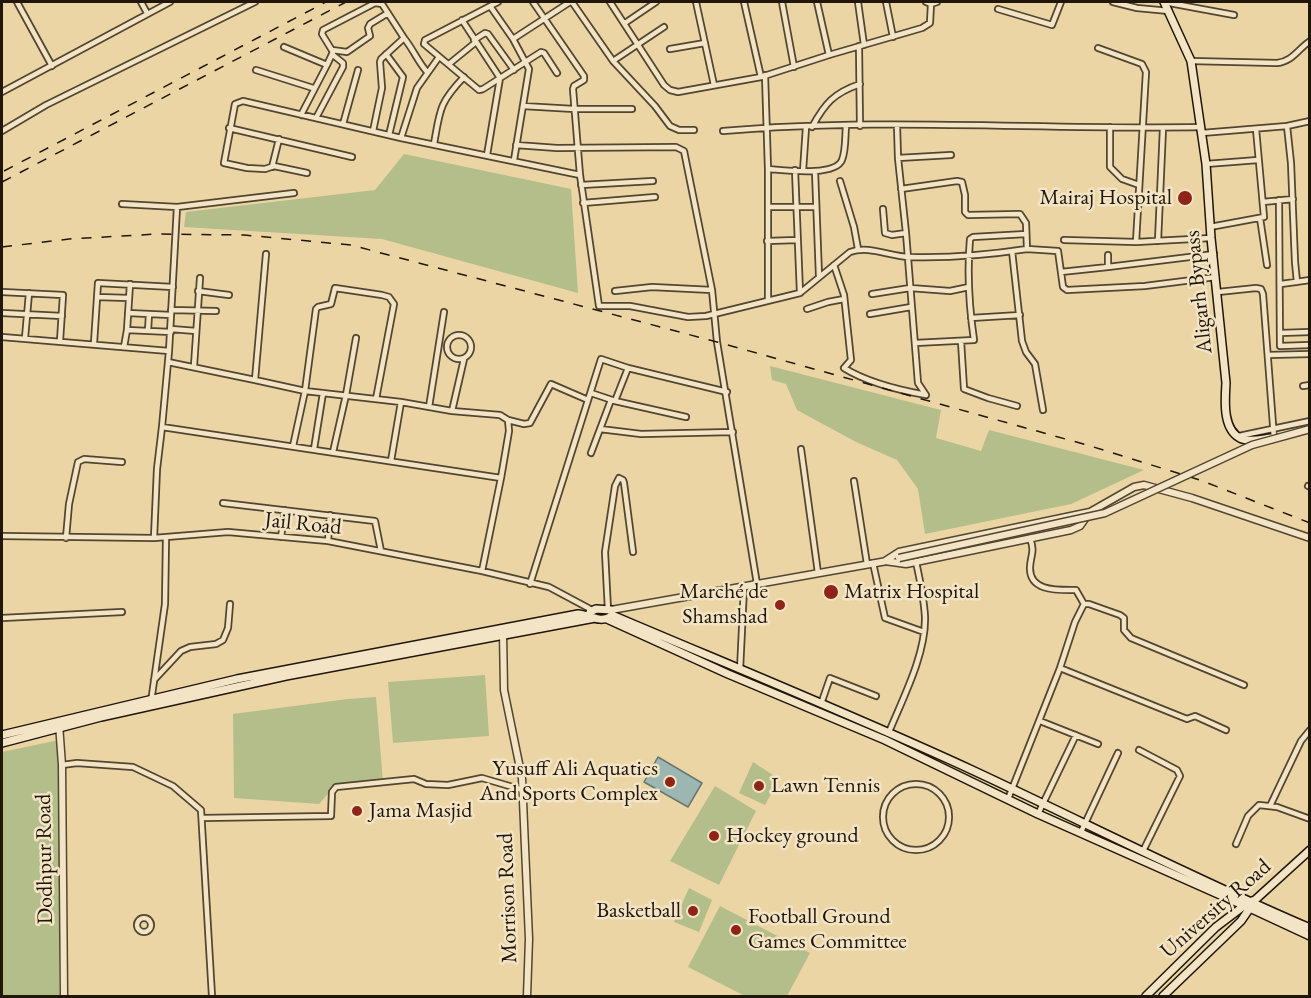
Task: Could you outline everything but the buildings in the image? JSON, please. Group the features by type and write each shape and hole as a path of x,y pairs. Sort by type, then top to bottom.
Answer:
{"main road":[{"name":"Aligarh Bypass","path":"1164,2 1191,61 1202,130 1226,383 1226,420 1238,436 1251,440 1273,434 1310,430"},
{"path":"610,613 728,674 885,740 1038,814 1310,928"},
{"path":"2,735 59,720 503,633 578,614 610,613 889,732 1143,851 1310,936"},
{"path":"2,743 151,703"},
{"name":"University Road","path":"1146,996 1216,927 1250,904 1310,850"},
{"path":"1163,996 1241,921 1250,904"}],"street":[{"path":"17,2 52,66"},
{"path":"141,2 147,13"},
{"path":"2,92 170,2"},
{"path":"2,131 46,105 255,2"},
{"path":"498,2 462,20 424,44 479,90 543,52 557,73"},
{"path":"533,2 584,76 584,80 574,86 576,148 598,306 630,306 696,317 716,313 800,293 850,252 858,249 908,257 950,255 968,257 1027,249 1058,251 1063,287 1075,291 1145,286 1216,277"},
{"path":"513,39 571,2 613,61 670,126 679,130 693,130"},
{"path":"610,2 664,85 678,92 763,76 926,26 931,18 931,2"},
{"path":"642,2 646,8"},
{"path":"625,23 656,2"},
{"path":"696,2 714,85"},
{"path":"744,2 763,76 768,169 768,301"},
{"path":"782,2 794,67"},
{"path":"817,2 828,55"},
{"path":"858,2 862,46 860,126"},
{"path":"886,2 893,37"},
{"path":"998,9 1052,25 1061,2"},
{"path":"1113,2 1137,9 1168,11"},
{"path":"1164,2 1234,15"},
{"path":"316,118 343,67 322,33 323,30 375,3 382,4 427,72"},
{"path":"490,6 527,63 529,76 514,160"},
{"path":"333,52 347,52 370,36 370,24 388,13"},
{"path":"462,20 500,78 487,155"},
{"path":"613,61 664,27"},
{"path":"449,64 485,33 514,70"},
{"path":"373,131 382,87 380,62 404,38"},
{"path":"1191,61 1286,62 1310,41"},
{"path":"670,49 705,43"},
{"path":"284,47 327,65"},
{"path":"1098,48 1145,67 1146,72 1136,242"},
{"path":"301,115 333,52"},
{"path":"386,54 403,77 389,135"},
{"path":"401,138 417,88 439,57"},
{"path":"256,70 314,88"},
{"path":"343,124 358,70"},
{"path":"434,144 447,94 464,77"},
{"path":"812,127 826,104 836,94 860,84"},
{"path":"307,173 272,167 247,168 224,163 235,104 239,101 401,138 580,175"},
{"path":"523,106 632,109"},
{"path":"723,131 766,127 897,125 1141,127 1202,130 1256,129 1310,121"},
{"path":"834,265 844,299 851,360 844,368 858,376 907,392 926,395 918,383 897,125"},
{"path":"768,169 815,171 838,165 842,159 846,126"},
{"path":"1287,126 1297,282"},
{"path":"803,171 806,127"},
{"path":"1110,127 1110,167 1122,179 1139,185"},
{"path":"229,128 352,157"},
{"path":"1158,241 1163,128"},
{"path":"1210,227 1260,219 1265,213 1256,129"},
{"path":"272,167 279,139"},
{"path":"516,145 576,148 676,147 684,151 716,313 717,342 727,392 756,584"},
{"path":"898,158 951,156"},
{"path":"1206,164 1258,160"},
{"path":"795,170 800,293"},
{"path":"815,171 819,277"},
{"path":"581,185 653,181"},
{"path":"840,181 858,249"},
{"path":"901,189 962,182 965,213 968,215 1020,214 1026,223 1027,249"},
{"path":"122,204 177,207 294,193"},
{"path":"583,203 655,197"},
{"path":"1263,202 1293,199"},
{"path":"1279,200 1280,346 1310,345"},
{"path":"154,538 157,469 171,331 177,207"},
{"path":"768,207 816,207"},
{"path":"883,209 885,233 892,235 906,233"},
{"path":"1260,219 1267,265"},
{"path":"915,343 974,340 969,287 970,239 1026,234"},
{"path":"1064,240 1136,242 1211,238"},
{"path":"767,241 797,240"},
{"path":"1012,251 1024,348 1035,364 1042,410"},
{"path":"255,380 266,254"},
{"path":"1060,272 1214,254"},
{"path":"1108,255 1108,267"},
{"path":"194,366 200,278"},
{"path":"1281,284 1310,280"},
{"path":"94,343 98,283 173,287"},
{"path":"124,347 130,284"},
{"path":"293,446 305,391 316,309 331,304 337,287 382,295 392,299 394,304 376,399"},
{"path":"615,291 652,287 712,290"},
{"path":"872,294 910,288 950,291 969,287"},
{"path":"1218,292 1261,289 1273,434 1310,421"},
{"path":"198,291 229,295"},
{"path":"2,292 63,295 60,341"},
{"path":"25,338 28,293"},
{"path":"97,297 129,298"},
{"path":"807,309 844,299"},
{"path":"870,314 911,307"},
{"path":"128,313 216,311"},
{"path":"429,407 444,312"},
{"path":"2,313 62,316"},
{"path":"148,331 149,314"},
{"path":"971,318 1020,315"},
{"path":"127,330 196,331"},
{"path":"1280,333 1310,332"},
{"path":"452,411 464,358 471,352 470,342 464,336 455,336 448,343 448,352 455,359 464,358"},
{"path":"2,337 169,351"},
{"path":"333,452 356,338"},
{"path":"961,341 964,389 1017,406"},
{"path":"1268,354 1310,354"},
{"path":"530,584 601,359 628,368 727,392"},
{"path":"168,362 305,391 401,402 452,411 500,415 508,420 524,424 530,423 551,384 588,400"},
{"path":"591,453 628,368"},
{"path":"314,449 323,393"},
{"path":"591,393 686,417"},
{"path":"391,461 401,402"},
{"path":"482,571 501,478 508,420"},
{"path":"162,427 501,478"},
{"path":"600,429 641,434 733,432"},
{"path":"633,552 624,483 619,478 615,486 605,552 610,613 885,561 1105,513 1252,445 1310,430"},
{"path":"801,449 818,573"},
{"path":"66,538 69,504 78,462 84,459 122,462"},
{"path":"854,481 870,564 885,618 924,632"},
{"path":"885,561 899,552 1090,512 1134,487 1144,485 1192,498 1310,538"},
{"path":"223,503 375,520 381,551"},
{"path":"281,537 285,510"},
{"path":"885,561 906,564 1071,530 1080,526 1090,512"},
{"path":"328,541 330,515"},
{"name":"Jail Road","path":"2,536 166,538 228,532 328,541 482,571 549,587 592,614"},
{"path":"151,703 165,603 166,538"},
{"path":"1030,538 1034,551 1030,565 1031,577 1039,586 1051,590 1076,590 1084,604"},
{"path":"889,732 914,669 924,632 925,618 921,583 916,562"},
{"path":"741,670 744,587"},
{"path":"154,680 181,651 190,647 216,644 223,640 228,628 231,604"},
{"path":"1008,799 1040,721 1075,622 1084,604"},
{"path":"1084,604 1120,615 1124,618 1124,630 1131,638 1244,685"},
{"path":"2,618 122,612"},
{"name":"Morrison Road","path":"503,633 504,690 523,790 529,928 527,996"},
{"path":"1059,668 1187,719 1195,716 1226,730"},
{"path":"821,704 830,678 876,696"},
{"name":"Dodhpur Road","path":"59,720 62,765 64,996"},
{"path":"1040,721 1098,744"},
{"path":"1270,806 1301,741 1310,729"},
{"path":"1038,814 1076,735"},
{"path":"1139,750 1177,770 1180,776 1143,851"},
{"path":"1081,832 1118,753"},
{"path":"62,765 77,763 133,767 173,786 201,810 213,996"},
{"path":"202,818 331,816 332,792 336,787 414,779 426,784 448,785 482,778 523,790"},
{"path":"918,784 931,788 941,796 948,807 949,820 946,832 938,843 927,849 914,851 902,846 889,834 885,828 883,815 886,803 894,792 906,786 918,784"},
{"path":"1236,844 1248,816 1259,805 1270,806 1310,819"}],"green space":[{"path":"404,154 571,189 578,293 382,239 184,227 186,212 375,190"},
{"path":"770,366 941,410 936,438 981,451 989,430 1144,470 1071,504 925,534 918,489 897,460 856,442 797,410 786,384 772,380"},
{"path":"485,675 489,736 393,743 388,682"},
{"path":"376,697 383,782 335,786 319,804 234,798 233,714"},
{"path":"59,740 59,996 2,996 2,752"},
{"name":"Lawn Tennis","path":"753,762 779,779 765,805 739,793"},
{"name":"Hockey ground","path":"715,786 756,811 719,885 670,861"},
{"name":"Basketball","path":"689,888 712,900 699,932 674,922"},
{"name":"Football Ground Games Committee","path":"720,906 810,953 787,996 745,996 688,967"}],"water":[{"path":"658,757 702,783 688,807 644,782"}],"railway":[{"path":"4,171 326,2"},
{"path":"2,182 346,2"},
{"path":"2,247 69,239 157,234 244,235 351,245 717,342 1087,445 1200,480 1310,523"}],"place":[{"name":"Mairaj Hospital","path":"1185,198"},
{"name":"Matrix Hospital","path":"831,592"},
{"name":"Marché de Shamshad","path":"780,605"},
{"name":"Yusuff Ali Aquatics And Sports Complex","path":"670,782"},
{"name":"Lawn Tennis","path":"759,786"},
{"name":"Jama Masjid","path":"357,811"},
{"name":"Hockey ground","path":"714,836"},
{"name":"Basketball","path":"693,911"},
{"name":"Football Ground Games Committee","path":"736,930"}]}
